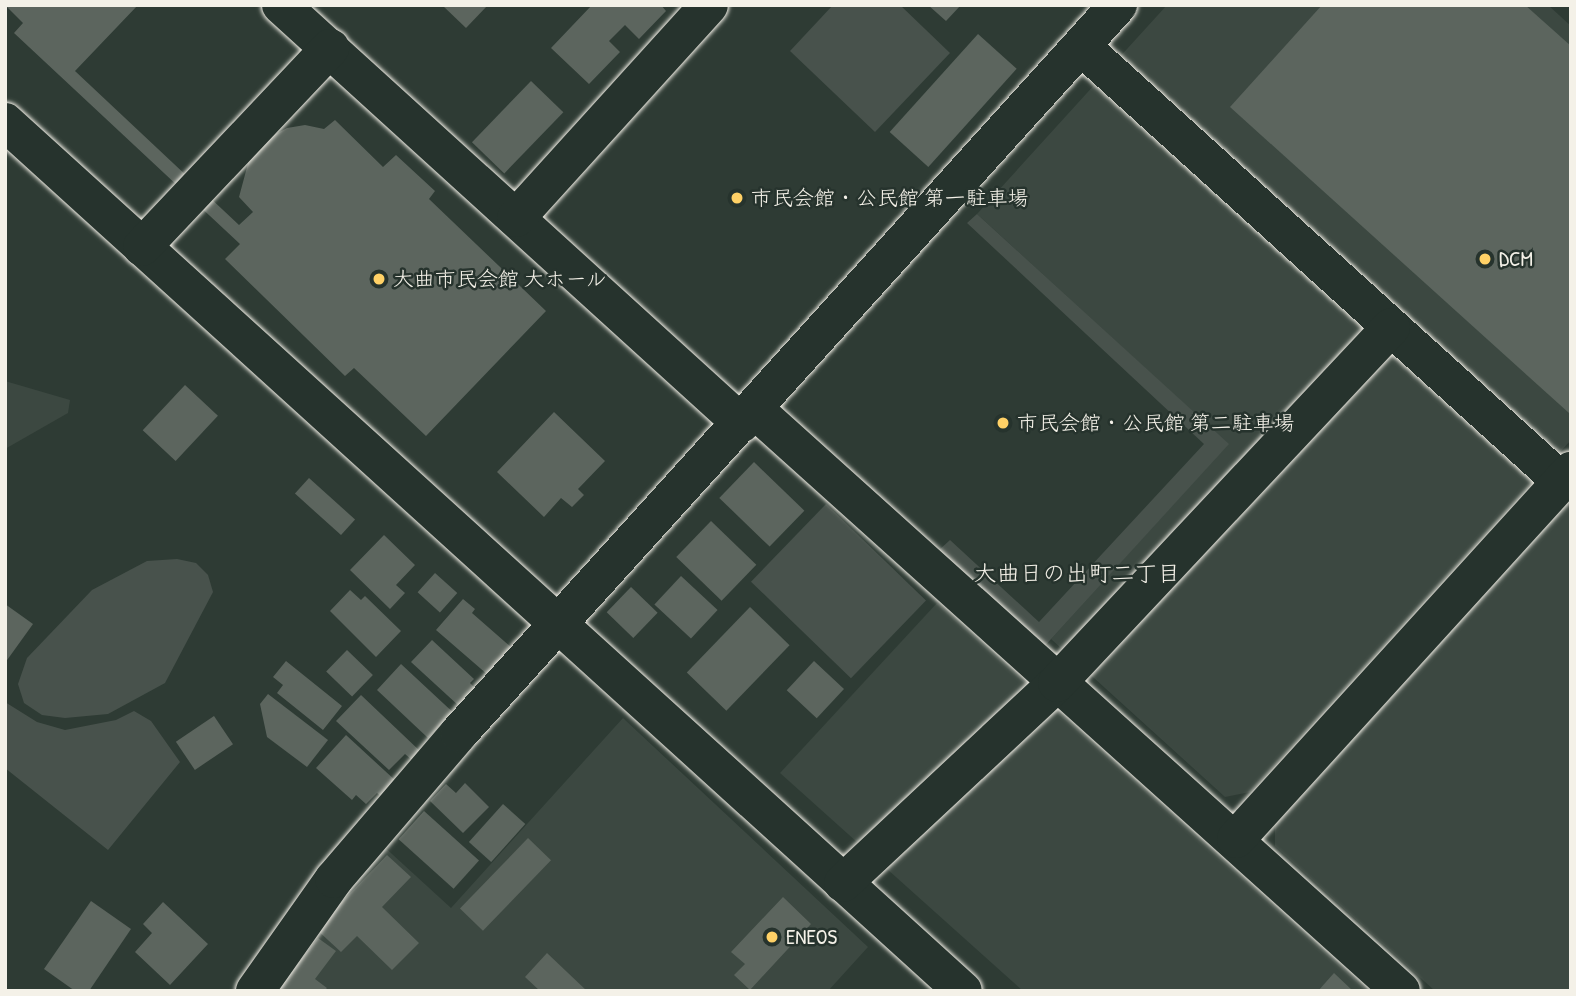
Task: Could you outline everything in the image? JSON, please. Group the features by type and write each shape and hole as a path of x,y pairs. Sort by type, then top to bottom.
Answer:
{"street":[{"path":"281,5 516,218 1236,839 1401,991"},
{"path":"516,218 708,5"},
{"path":"255,991 334,879 557,625 1118,5"},
{"path":"1081,46 1391,327 1563,491 1236,839"},
{"path":"142,247 330,48"},
{"path":"5,122 963,991"},
{"path":"844,883 1057,683 1391,327"}],"shaded area":[{"path":"833,5 900,5 950,53 875,132 790,51"},
{"path":"1167,5 1548,5 1571,26 1571,440 1250,792 1225,797 1051,639 1228,444 977,214"},
{"path":"977,214 1229,444 1042,649 938,551 950,540 1039,622 1204,444 967,223"},
{"path":"5,381 70,400 68,413 5,449"},
{"path":"1571,492 1571,991 1435,991 1275,846 1275,819"},
{"path":"826,504 926,601 851,678 751,582"},
{"path":"177,559 196,563 208,575 213,592 165,683 108,714 65,718 42,715 24,703 18,684 27,658 92,590 147,561"},
{"path":"937,603 1368,991 1023,991 780,773"},
{"path":"5,702 37,722 65,730 116,720 134,711 151,721 180,762 108,850 5,768"},
{"path":"623,718 868,947 828,991 267,991 380,843 451,908"}],"building":[{"path":"5,5 138,5 75,71 239,225 253,212 239,197 250,156 265,140 287,128 305,125 324,129 335,120 383,167 396,155 435,191 429,199 546,311 426,436 354,368 345,376 225,259 240,244 14,33 23,23"},
{"path":"442,5 488,5 466,28"},
{"path":"592,5 661,5 666,11 639,39 625,25 609,41 620,52 589,84 551,48"},
{"path":"928,5 961,5 946,21"},
{"name":"DCM","path":"1322,5 1525,5 1571,46 1569,413 1230,107"},
{"path":"978,34 1017,69 928,167 890,132"},
{"path":"531,81 563,112 504,173 472,142"},
{"path":"185,385 218,416 176,461 143,430"},
{"path":"554,412 605,461 578,489 584,495 572,507 561,498 544,517 497,472"},
{"path":"754,462 804,511 770,547 719,498"},
{"path":"309,478 355,519 341,535 295,494"},
{"path":"711,521 756,565 722,601 676,557"},
{"path":"384,535 415,565 396,585 405,593 390,609 350,570"},
{"path":"435,573 457,593 440,612 418,592"},
{"path":"681,576 718,610 691,639 654,605"},
{"path":"631,587 658,613 633,638 607,612"},
{"path":"350,590 361,600 365,596 401,631 376,657 330,611"},
{"path":"463,599 475,609 472,613 512,648 488,675 436,630"},
{"path":"5,604 33,624 5,663"},
{"path":"750,607 790,645 726,711 687,672"},
{"path":"432,640 474,679 470,683 475,688 459,706 411,662"},
{"path":"347,650 373,675 352,697 326,672"},
{"path":"286,661 342,706 323,730 277,693 283,685 273,677"},
{"path":"814,661 844,689 817,718 787,690"},
{"path":"401,664 458,717 441,724 428,738 377,690"},
{"path":"268,694 328,740 307,767 267,737 260,704"},
{"path":"361,695 421,752 413,761 405,754 389,770 336,721"},
{"path":"214,716 233,744 195,770 176,742"},
{"path":"346,735 397,782 383,798 377,793 366,804 356,795 352,800 316,768"},
{"path":"465,783 489,807 463,833 430,801 446,784 456,793"},
{"path":"503,804 525,824 491,862 469,842"},
{"path":"424,811 479,861 454,889 399,839"},
{"path":"528,838 551,860 483,931 460,908"},
{"path":"387,855 411,877 382,907 419,943 392,970 357,936 341,952 316,929"},
{"path":"783,897 811,924 750,990 734,975 745,964 731,952"},
{"path":"91,901 131,929 89,991 75,991 44,969"},
{"path":"163,902 208,944 170,985 135,952 152,933 143,924"},
{"path":"318,938 336,951 315,979 327,988 324,991 277,991"},
{"path":"547,953 587,991 540,991 525,977"},
{"path":"1334,973 1353,991 1318,991"}],"place":[{"name":"市民会館・公民館 第一駐車場","path":"737,198"},
{"name":"DCM","path":"1485,259"},
{"name":"大曲市民会館 大ホール","path":"379,279"},
{"name":"市民会館・公民館 第二駐車場","path":"1003,423"},
{"name":"ENEOS","path":"772,937"}],"district":[{"name":"大曲日の出町二丁目","path":"1077,573"}]}
